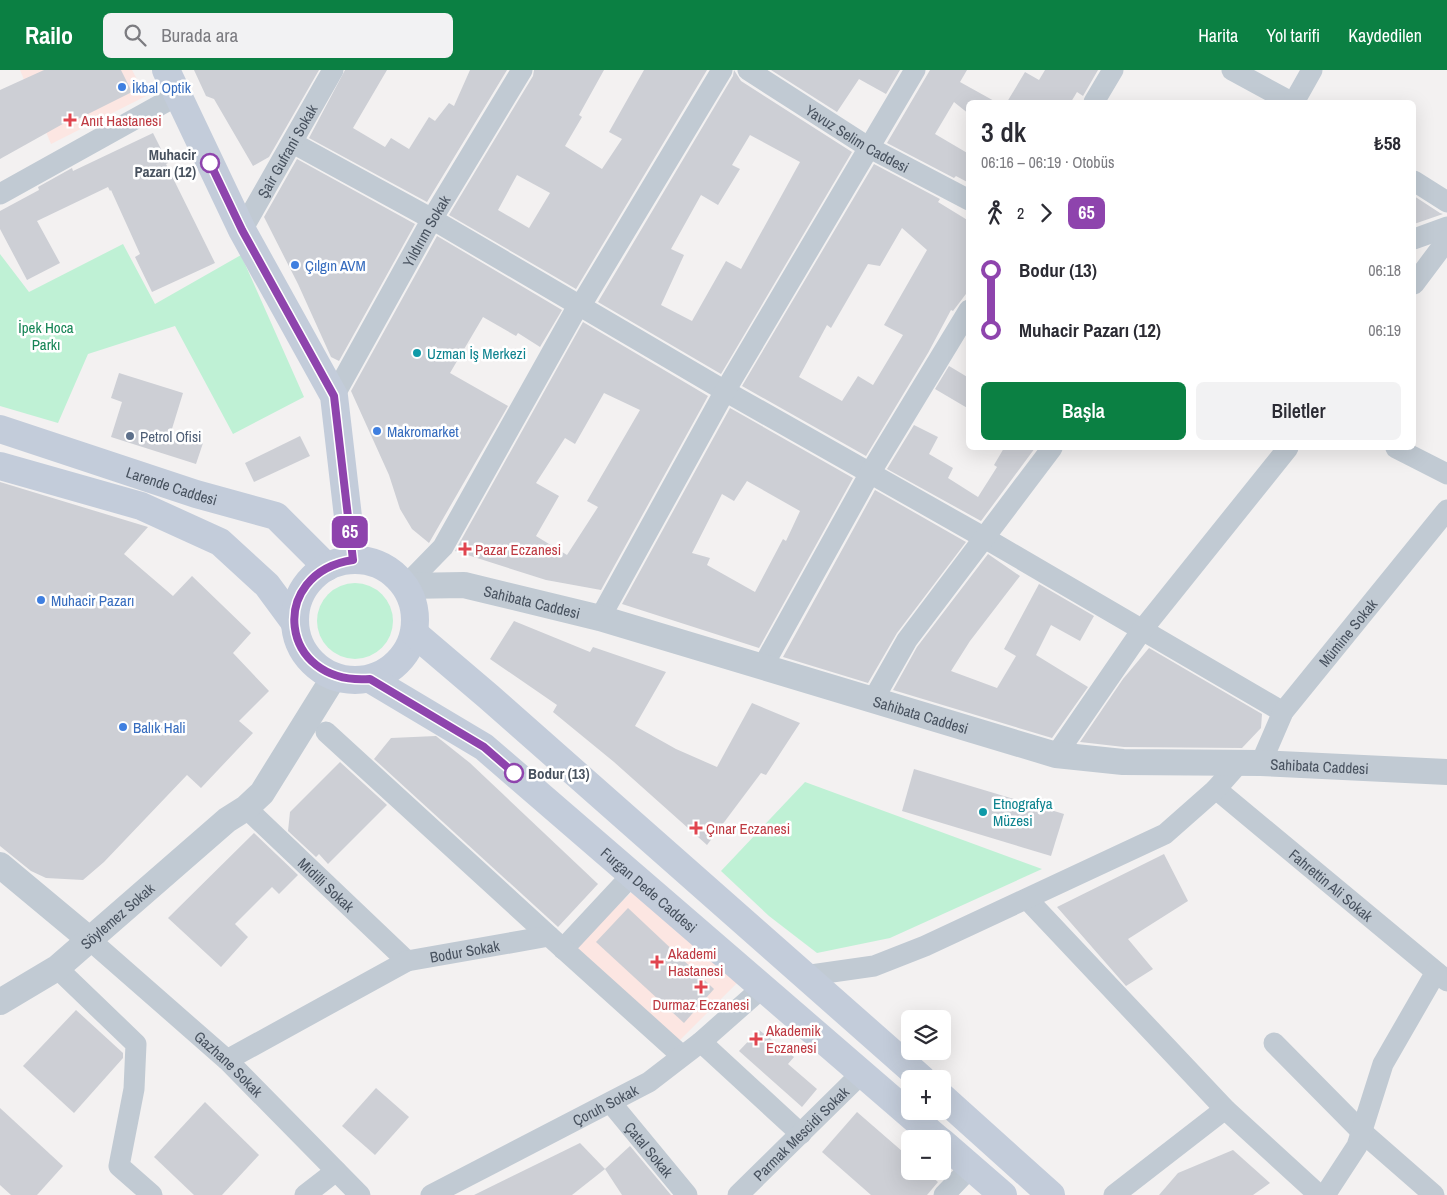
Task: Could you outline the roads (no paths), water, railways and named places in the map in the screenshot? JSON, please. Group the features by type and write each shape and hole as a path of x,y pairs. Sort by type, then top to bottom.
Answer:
{"main road":[{"path":"166,70 242,230 334,396 353,560"},
{"name":"Larende Caddesi","path":"0,430 196,494 276,516 327,567"},
{"name":"Larende Caddesi","path":"0,466 141,506 220,542 266,585 295,623"},
{"path":"353,560 368,561 383,566 405,586 413,602 416,618 414,634 409,648 401,660 387,672 370,679 352,681 334,677 319,668 306,656 298,640 295,623 296,606 302,590 313,577 327,567 353,560"},
{"path":"414,634 489,697 912,1070"},
{"name":"Furgan Dede Caddesi","path":"370,679 484,747 928,1130"},
{"path":"951,1105 1051,1195"},
{"path":"951,1150 1003,1195"}],"street":[{"name":"Şair Gufrani Sokak","path":"242,230 333,70"},
{"name":"Yıldırım Sokak","path":"334,396 432,219 522,70"},
{"path":"405,586 443,547 579,304 584,300 722,70"},
{"name":"Yavuz Selim Caddesi","path":"748,70 868,147 966,198"},
{"path":"600,618 725,391 915,70"},
{"path":"1095,100 1113,70"},
{"path":"1232,70 1289,100"},
{"path":"1294,100 1312,70"},
{"path":"0,194 178,95"},
{"path":"293,143 432,219 725,391 983,537 1283,712"},
{"path":"1416,182 1447,202"},
{"path":"1416,238 1447,227"},
{"path":"1416,281 1447,240"},
{"path":"763,666 870,473 966,315"},
{"path":"873,700 907,640 1050,450"},
{"path":"1056,754 1142,630 1286,450"},
{"path":"1400,450 1447,474"},
{"name":"Mümine Sokak","path":"804,976 874,966 925,946 1165,834 1216,789 1250,763 1283,712 1447,510"},
{"name":"Sahibata Caddesi","path":"405,586 464,585 600,618 1056,754 1123,762 1250,763 1447,772"},
{"name":"Söylemez Sokak","path":"0,1002 57,968 262,793 334,677"},
{"path":"326,732 682,1055"},
{"name":"Fahrettin Ali Sokak","path":"1216,789 1441,976"},
{"name":"Midilli Sokak","path":"236,814 407,960"},
{"path":"0,865 90,940"},
{"path":"556,942 632,875"},
{"path":"1027,899 1225,1109 1319,1195"},
{"name":"Gazhane Sokak","path":"90,940 227,1060 360,1195"},
{"name":"Bodur Sokak","path":"227,1060 407,960 556,942"},
{"path":"57,968 136,1044 134,1089 119,1166 152,1195"},
{"path":"1325,1195 1358,1146 1382,1064 1441,976"},
{"name":"Çoruh Sokak","path":"431,1195 649,1082 701,1042 762,988"},
{"path":"701,1042 801,1134"},
{"path":"1274,1044 1362,1132 1434,1195"},
{"name":"Parmak Mescidi Sokak","path":"738,1195 862,1073"},
{"name":"Çatal Sokak","path":"611,1103 687,1195"},
{"path":"1114,1195 1225,1109"},
{"path":"944,1195 971,1167"},
{"path":"305,1195 336,1171"}],"place":[{"name":"İkbal Optik","path":"122,87"},
{"name":"Anıt Hastanesi","path":"70,120"},
{"name":"Muhacir Pazarı (12)","path":"210,163"},
{"name":"Çılgın AVM","path":"295,265"},
{"name":"Uzman İş Merkezi","path":"417,353"},
{"name":"Makromarket","path":"377,431"},
{"name":"Petrol Ofisi","path":"130,436"},
{"name":"Pazar Eczanesi","path":"465,549"},
{"name":"Muhacir Pazarı","path":"41,600"},
{"name":"Balık Hali","path":"123,727"},
{"name":"Bodur (13)","path":"514,773"},
{"name":"Etnografya Müzesi","path":"983,812"},
{"name":"Çınar Eczanesi","path":"696,828"},
{"name":"Akademi Hastanesi","path":"657,962"},
{"name":"Durmaz Eczanesi","path":"701,987"},
{"name":"Akademik Eczanesi","path":"756,1039"}],"park label":[{"name":"İpek Hoca Parkı","path":"46,336"}]}
